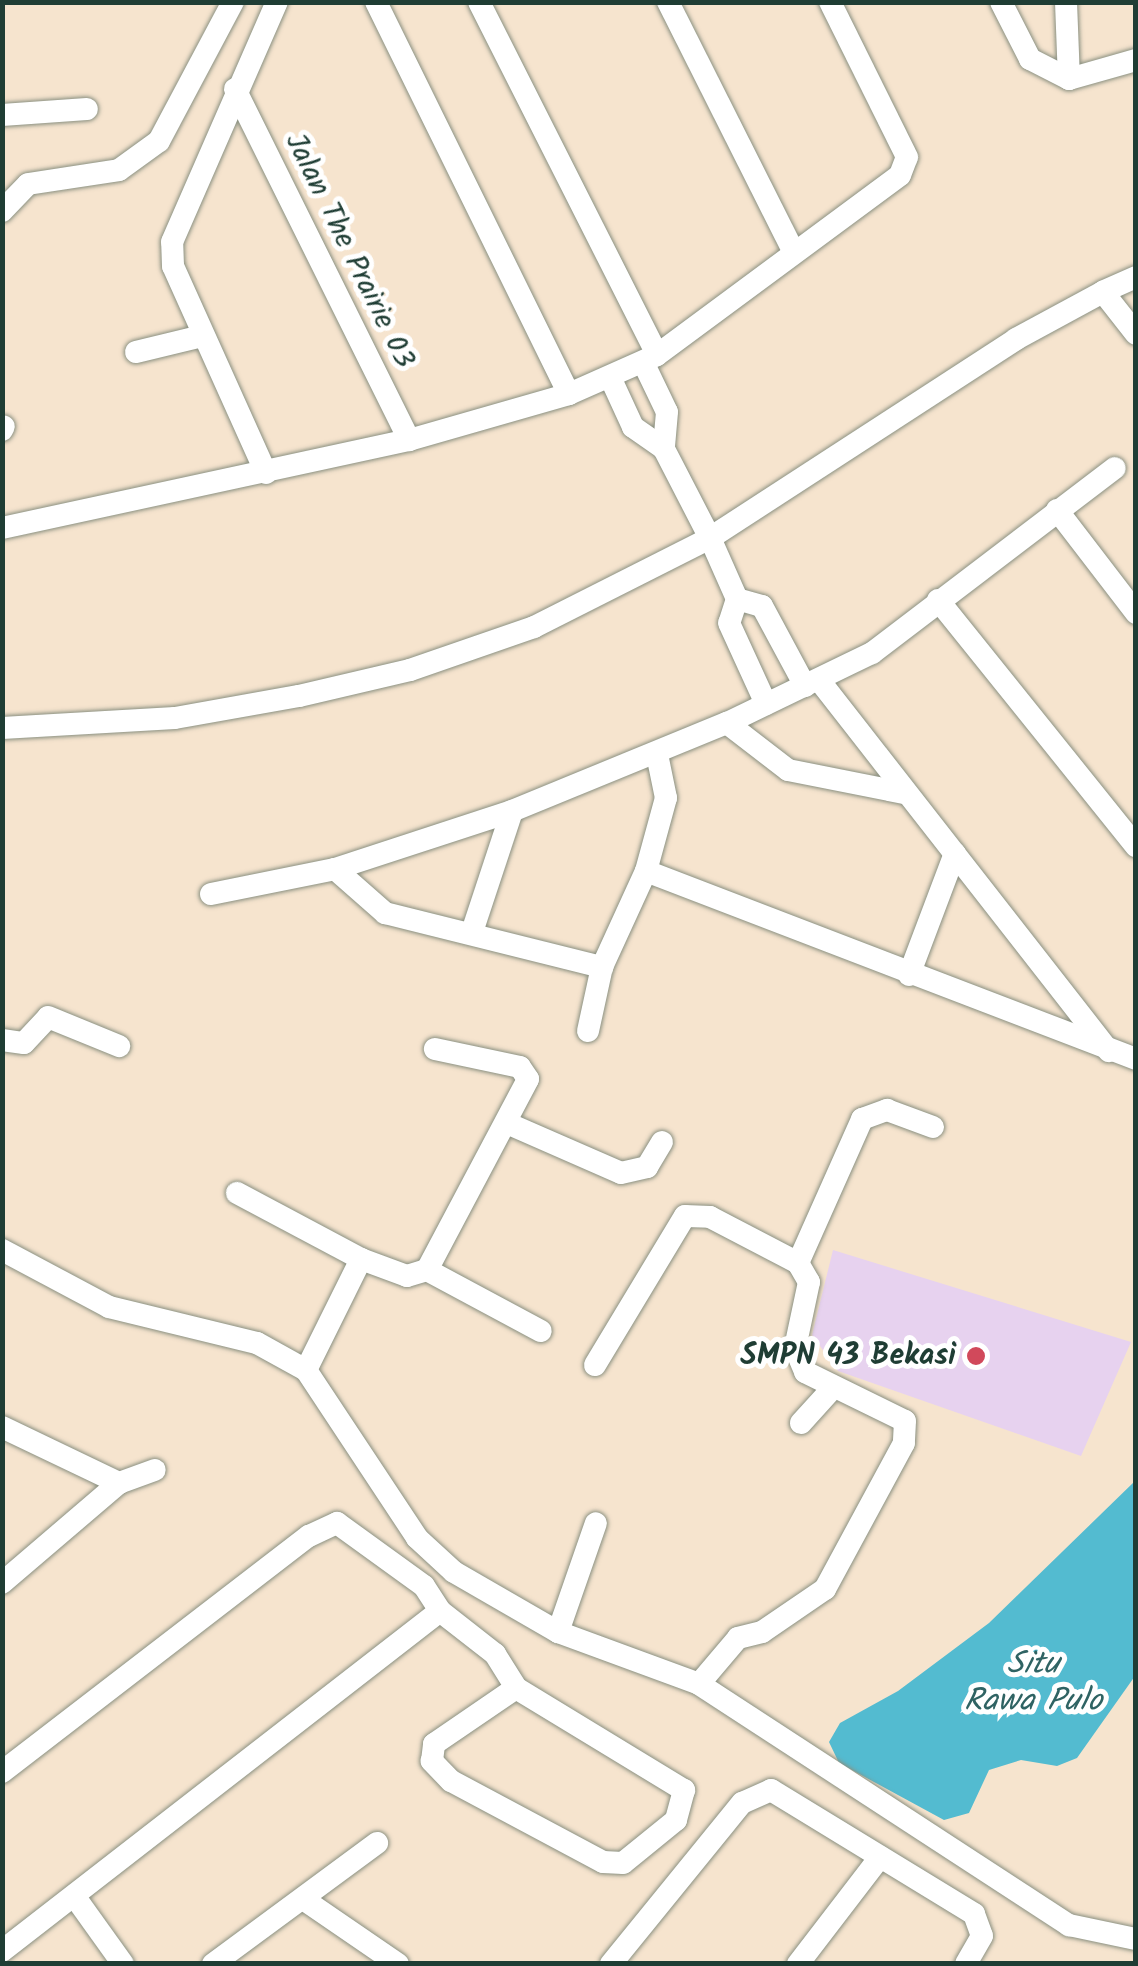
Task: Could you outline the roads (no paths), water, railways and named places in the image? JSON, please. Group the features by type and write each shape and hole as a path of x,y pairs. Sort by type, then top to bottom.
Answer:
{"street":[{"path":"2,211 28,184 119,170 159,140 233,2"},
{"path":"266,473 172,266 172,242 234,89 277,2"},
{"path":"376,2 569,394"},
{"path":"479,2 650,358 667,412 664,449"},
{"path":"668,2 794,252"},
{"path":"2,528 409,440 569,394 650,358 900,175 907,157 830,2"},
{"path":"1001,2 1030,59 1069,80 1136,60"},
{"path":"1066,2 1069,80"},
{"name":"Jalan The Prairie 03","path":"234,89 409,440"},
{"path":"2,116 87,109"},
{"path":"2,728 175,718 362,684 534,627 710,538 988,357 1136,277"},
{"path":"1102,292 1136,334"},
{"path":"136,352 202,336"},
{"path":"610,377 633,427 664,449 710,538 737,599 729,623 766,704"},
{"path":"211,894 335,869 512,810 657,754 812,683 872,654 1115,468"},
{"path":"1057,510 1136,612"},
{"path":"737,599 762,606 812,683 1124,1057"},
{"path":"938,600 1136,846"},
{"path":"727,723 788,770 904,793"},
{"path":"588,1031 602,967 646,870 666,798 657,754"},
{"path":"472,932 512,810"},
{"path":"909,974 954,854"},
{"path":"335,869 375,908 602,967"},
{"path":"646,870 1124,1057"},
{"path":"2,1040 24,1043 48,1017 119,1046"},
{"path":"237,1193 360,1259 407,1276 427,1270 509,1124 526,1071 436,1049"},
{"path":"798,1263 862,1119 887,1110 933,1127"},
{"path":"509,1124 631,1174 646,1167 662,1142"},
{"path":"595,1365 685,1216 710,1218 798,1263 810,1282 795,1348 804,1372 831,1390 898,1414 905,1421 904,1443 825,1589 762,1632 738,1638 699,1684"},
{"path":"2,1250 109,1307 257,1343 306,1370 417,1538 454,1572 558,1632 699,1684 1069,1925 1136,1940"},
{"path":"306,1370 360,1259"},
{"path":"427,1270 541,1331"},
{"path":"801,1423 831,1390"},
{"path":"2,1427 119,1483"},
{"path":"2,1583 119,1483 155,1470"},
{"path":"558,1632 596,1523"},
{"path":"2,1772 308,1536 337,1524 424,1586 440,1611 495,1654 516,1688 684,1790 676,1820 623,1863 603,1862 450,1781 432,1761 434,1744 516,1688"},
{"path":"2,1951 440,1611"},
{"path":"610,1964 754,1794 782,1793 974,1914 982,1930 966,1964"},
{"path":"213,1964 377,1843"},
{"path":"798,1964 880,1857"},
{"path":"76,1897 123,1964"},
{"path":"303,1899 380,1958 398,1964"}],"water":[{"name":"Situ Rawa Pulo","path":"1135,1481 1135,1676 1077,1758 1057,1766 1021,1760 989,1770 969,1813 944,1820 839,1763 829,1742 840,1723 898,1691 989,1623"}],"place":[{"name":"SMPN 43 Bekasi","path":"976,1356"}]}
